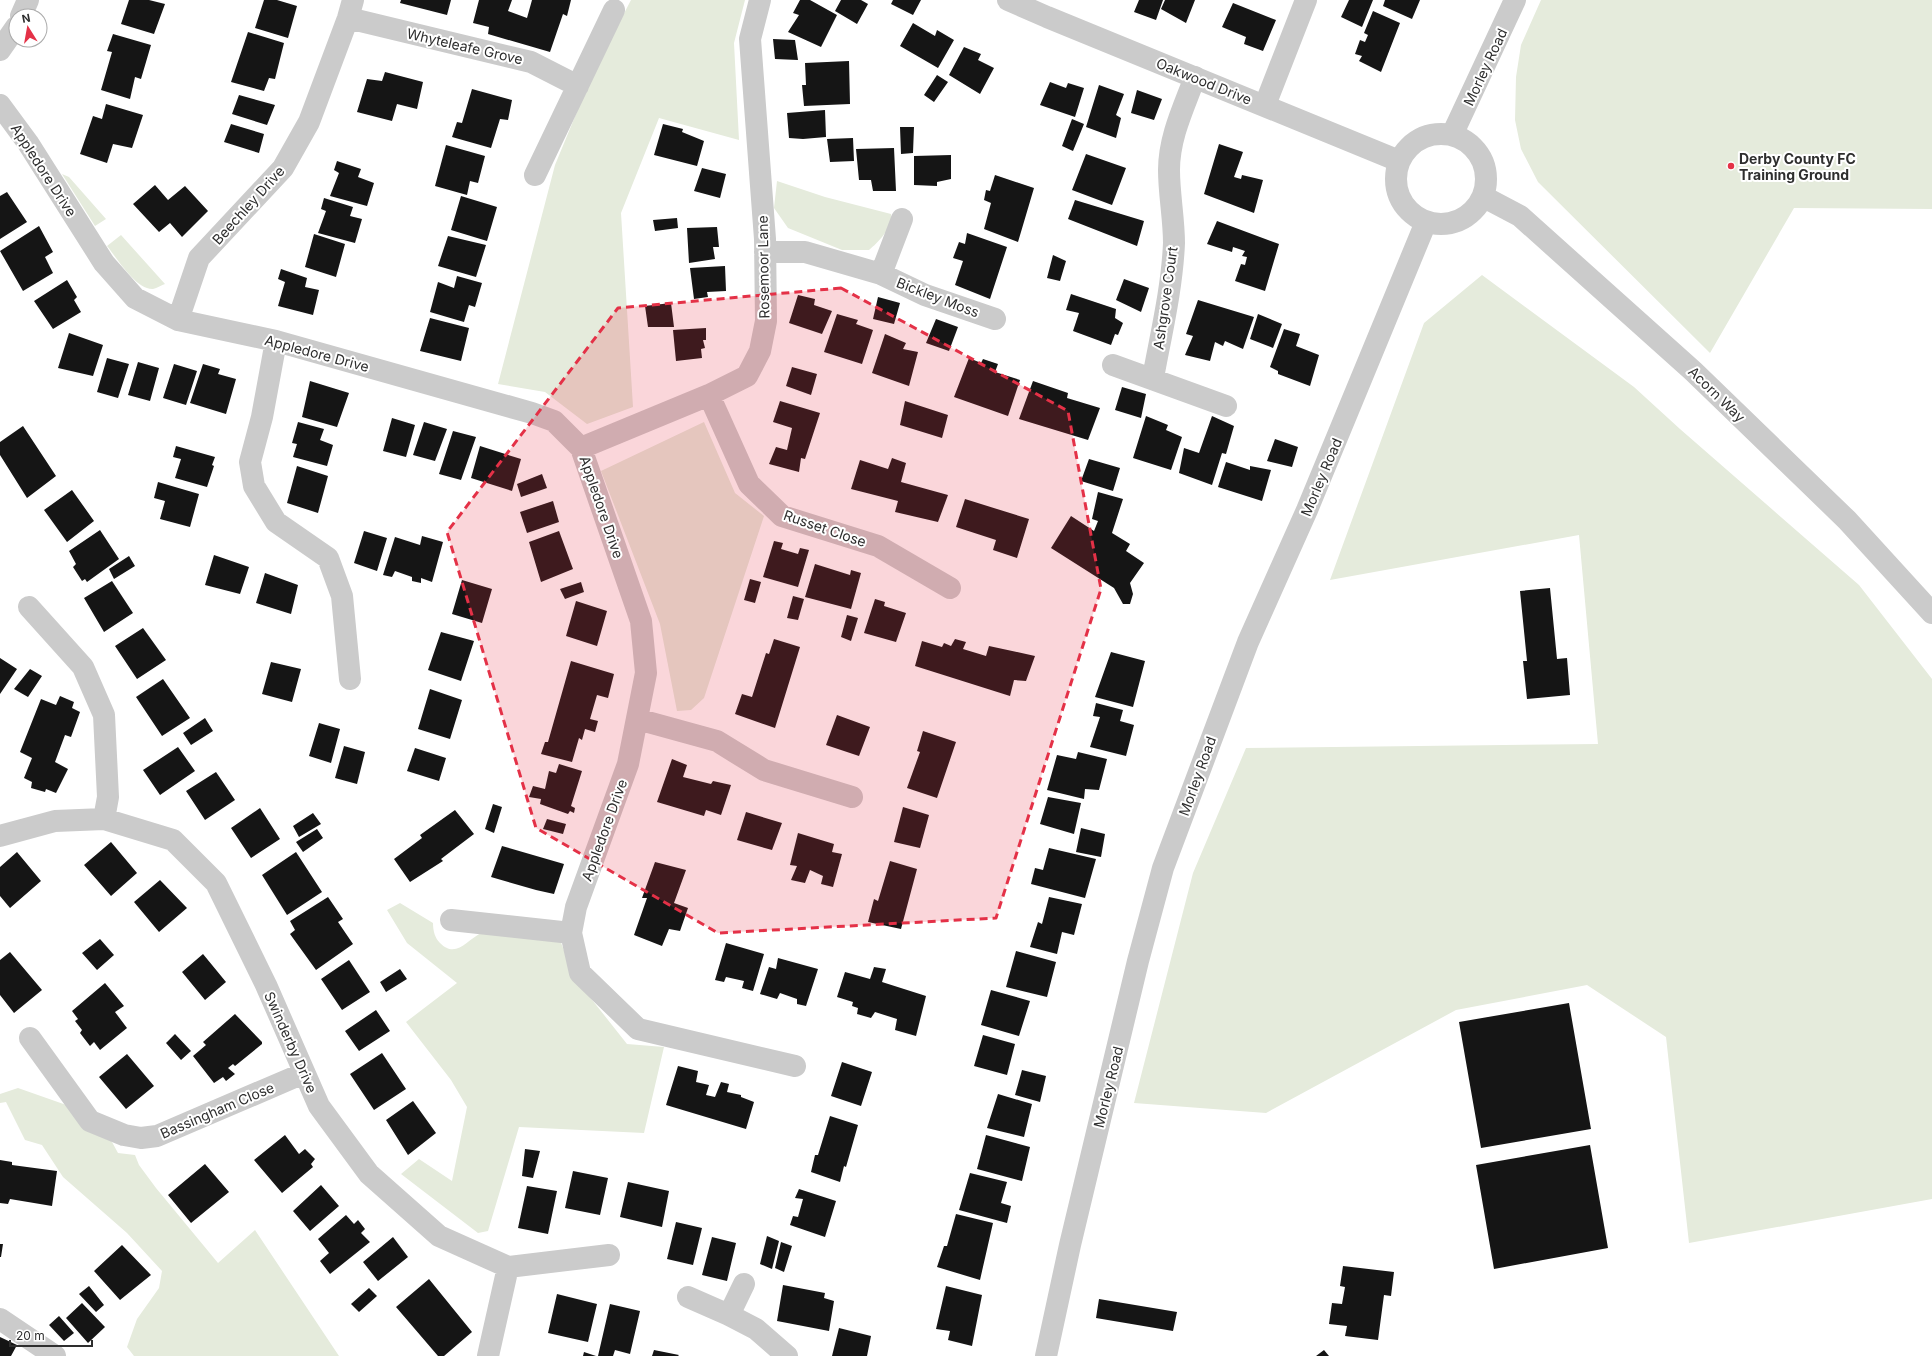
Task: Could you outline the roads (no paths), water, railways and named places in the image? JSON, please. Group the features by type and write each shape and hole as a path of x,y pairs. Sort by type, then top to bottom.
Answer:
{"street":[{"name":"Rosemoor Lane","path":"581,448 709,395 747,376 760,351 766,321 765,252 750,39 760,0"},
{"path":"1265,105 1306,0"},
{"name":"Morley Road","path":"1453,134 1516,0"},
{"name":"Oakwood Drive","path":"1018,2 1399,161"},
{"name":"Whyteleafe Grove","path":"351,9 531,62 578,86"},
{"name":"Beechley Drive","path":"178,320 199,258 283,168 309,122 351,9"},
{"path":"535,175 614,10"},
{"path":"0,50 8,38"},
{"name":"Ashgrove Court","path":"1153,378 1166,309 1174,242 1169,169 1171,151 1175,130 1195,77"},
{"name":"Appledore Drive","path":"0,105 28,143 104,263 135,298 178,320 276,341 532,413 554,421 581,448 641,621 646,673 628,764 576,907 571,933 580,973 638,1029 795,1066"},
{"path":"1438,133 1453,134 1464,139 1476,148 1486,169 1487,184 1484,197 1474,211 1462,219 1449,224 1426,222 1406,208 1398,193 1396,177 1399,161 1411,144 1427,135 1438,133"},
{"name":"Acorn Way","path":"1484,197 1520,216 1693,371 1848,520 1932,613"},
{"name":"Bickley Moss","path":"881,274 902,219"},
{"name":"Morley Road","path":"1046,1356 1070,1245 1138,961 1163,868 1248,642 1307,510 1426,222"},
{"name":"Bickley Moss","path":"765,252 805,252 881,274 925,295 995,319"},
{"path":"276,341 262,416 250,462 254,486 276,522 328,558 342,596 350,680"},
{"path":"1113,364 1226,406"},
{"name":"Russet Close","path":"709,395 749,484 782,516 878,546 950,588"},
{"path":"29,607 82,667 104,715 108,797 104,819"},
{"path":"637,719 717,741 764,770 852,797"},
{"name":"Swinderby Drive","path":"0,836 55,821 104,819 173,840 216,884 266,985 319,1106 369,1174 439,1236 508,1267"},
{"path":"451,920 571,933"},
{"name":"Bassingham Close","path":"30,1038 90,1121 124,1135 141,1138 157,1136 304,1074"},
{"path":"488,1356 508,1267 610,1255"},
{"path":"729,1315 744,1284"},
{"path":"688,1298 729,1315 756,1329 786,1356"},
{"path":"0,1319 55,1356"}],"place":[{"name":"Derby County FC Training Ground","path":"1731,166"}]}
